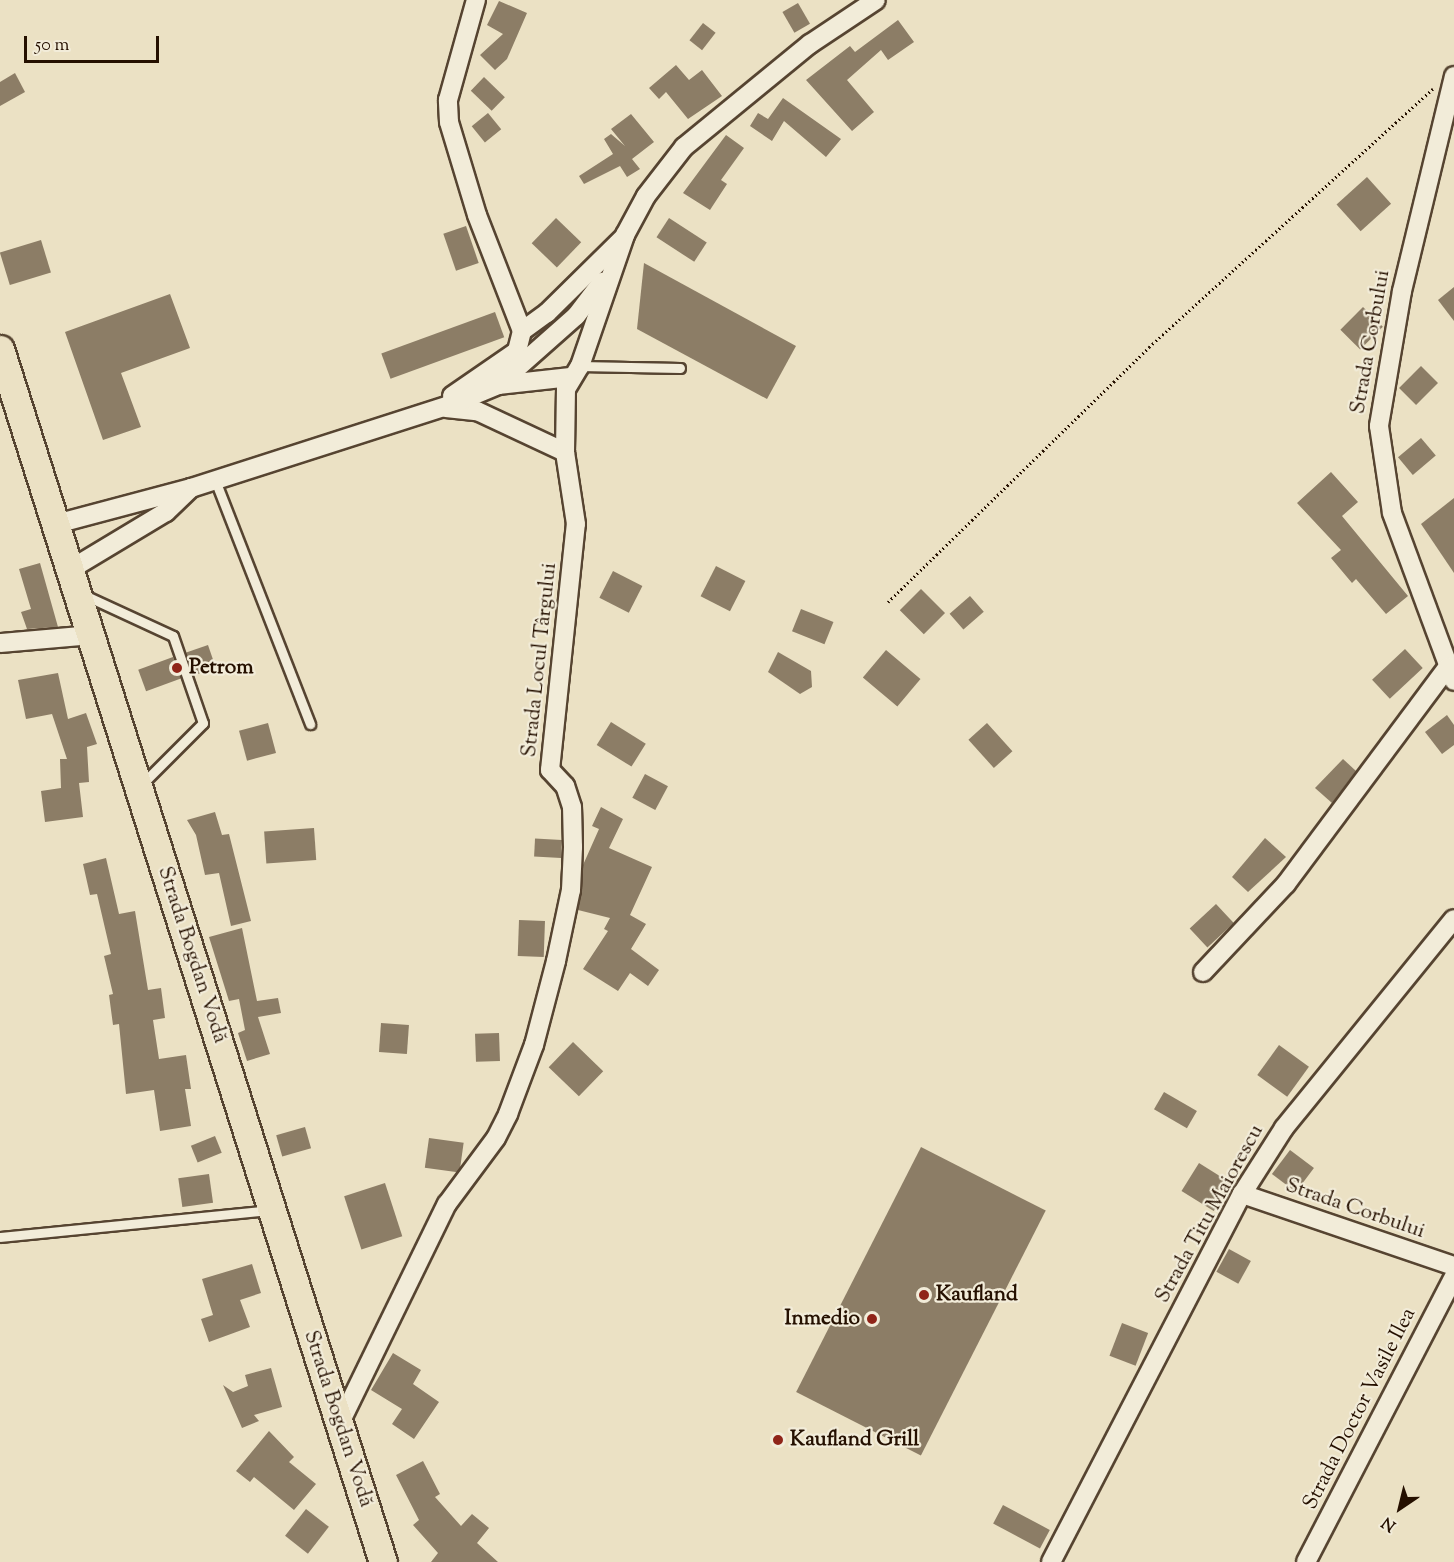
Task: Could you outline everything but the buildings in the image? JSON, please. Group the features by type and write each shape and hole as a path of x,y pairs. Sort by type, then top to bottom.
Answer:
{"main road":[{"name":"Strada Bogdan Vodă","path":"0,349 383,1562"}],"street":[{"path":"476,0 448,100 449,122 477,215 522,331"},
{"name":"Strada Locul Târgului","path":"498,385 593,297 646,196 684,147 810,44 876,0"},
{"name":"Strada Corbului","path":"1451,674 1392,513 1378,426 1402,291 1454,76"},
{"name":"Strada Locul Târgului","path":"435,408 501,365 517,351 522,331 547,313 625,235"},
{"name":"Strada Locul Târgului","path":"339,1425 441,1214 496,1138 508,1114 531,1056 556,961 571,890 573,847 572,807 565,786 550,770 576,524 565,452 566,389 575,372 625,235"},
{"name":"Strada Locul Târgului","path":"534,352 547,313"},
{"name":"Strada Locul Târgului","path":"56,524 173,490 191,488 498,385 575,372"},
{"name":"Strada Locul Târgului","path":"435,408 477,411 565,452"},
{"name":"Strada Locul Târgului","path":"74,581 166,512 191,488"},
{"path":"0,643 92,635"},
{"path":"1203,972 1286,884 1451,674"},
{"name":"Strada Titu Maiorescu","path":"1051,1562 1242,1194 1284,1128 1454,919"},
{"name":"Strada Corbului","path":"1242,1194 1454,1266"},
{"name":"Strada Doctor Vasile Ilea","path":"1306,1562 1454,1276"}],"lane":[{"path":"575,372 680,368"},
{"path":"215,480 310,724"},
{"path":"74,581 173,636 203,723 139,787"},
{"path":"0,1237 272,1210"}],"path":[{"path":"888,602 1149,347 1437,86"}],"place":[{"name":"Petrom","path":"177,668"},
{"name":"Kaufland","path":"924,1295"},
{"name":"Inmedio","path":"872,1319"},
{"name":"Kaufland Grill","path":"778,1440"}]}
